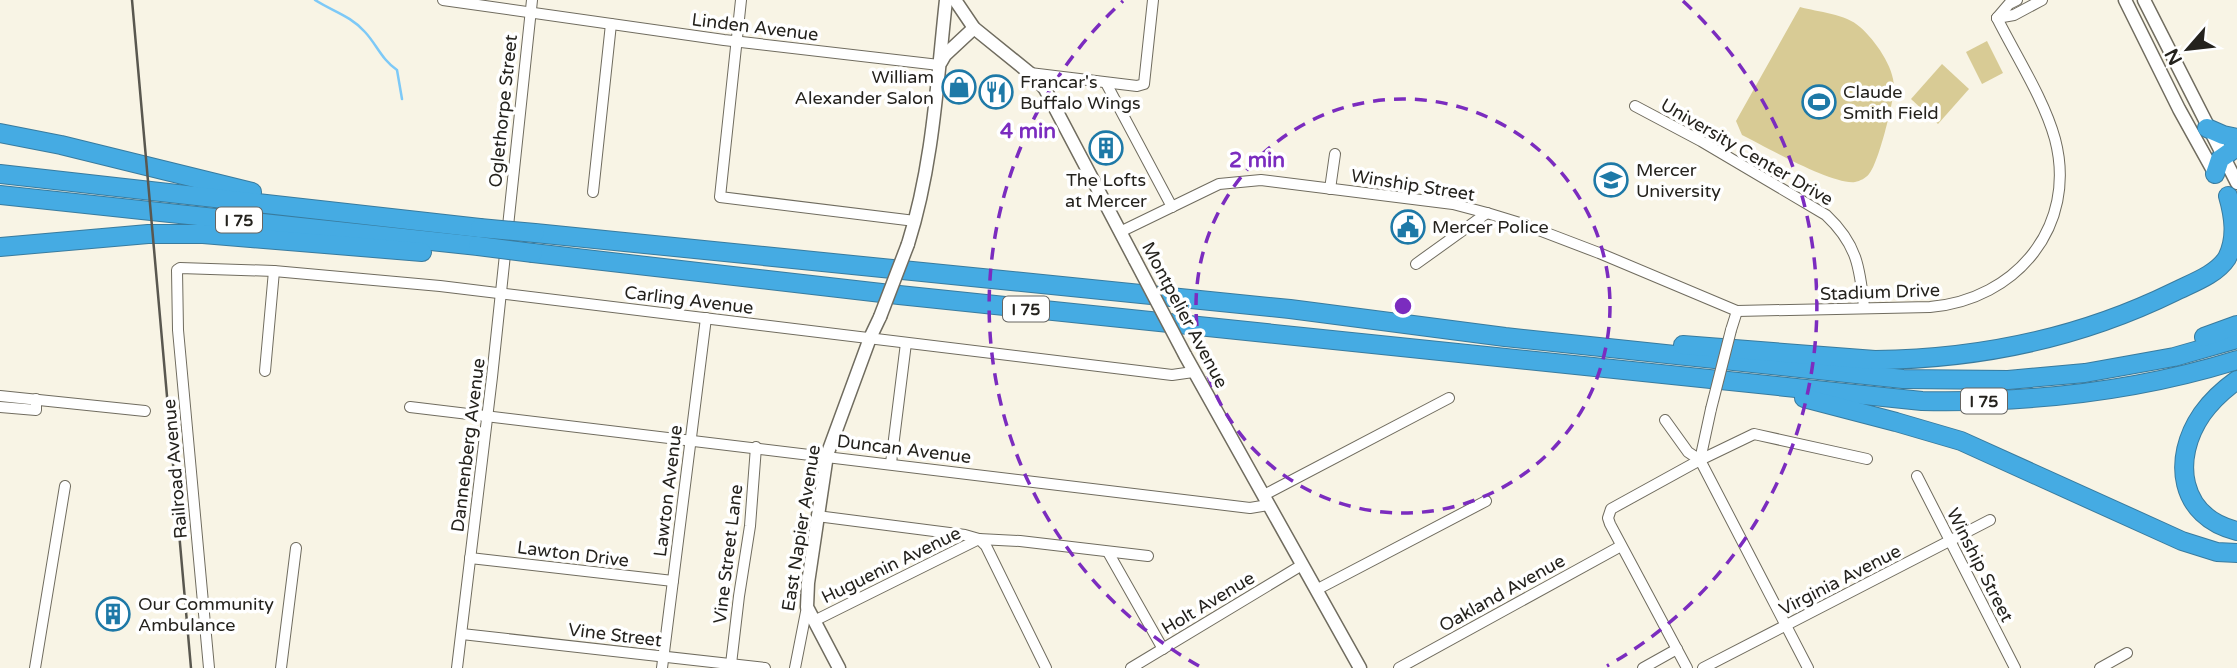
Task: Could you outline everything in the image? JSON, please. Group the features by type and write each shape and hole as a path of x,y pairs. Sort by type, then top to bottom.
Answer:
{"highway":[{"path":"0,125 61,145"},
{"path":"2207,128 2237,138"},
{"path":"0,133 61,145 303,206"},
{"path":"2215,174 2217,163 2230,152"},
{"name":"I 75","path":"0,174 480,228 1290,309 1505,337 1835,372 1957,381 2042,378 2139,364 2237,339"},
{"path":"1619,348 1705,346 1904,360 1985,352 2058,337 2130,312 2217,269 2228,256 2235,237 2233,190"},
{"name":"I 75","path":"0,195 478,246 886,294 1922,401 2022,400 2116,389 2237,360"},
{"path":"0,247 177,234 228,235 422,252 455,244"},
{"path":"2139,364 2237,326"},
{"path":"2237,380 2216,397 2201,415 2189,438 2184,471 2187,491 2202,513 2218,525 2237,531"},
{"path":"1728,381 1896,422 1961,441 2182,541 2217,552 2237,553"}],"street":[{"name":"Linden Avenue","path":"443,0 939,65"},
{"name":"Oglethorpe Street","path":"507,225 532,0"},
{"path":"741,0 720,197 915,221"},
{"name":"East Napier Avenue","path":"795,668 807,607 827,455 908,244 926,173 946,0"},
{"name":"Montpelier Avenue","path":"954,0 974,28 1045,89 1193,372 1360,668"},
{"path":"1028,73 1137,86 1144,84 1153,0"},
{"path":"1997,19 2008,4 2017,0"},
{"path":"1997,19 2014,15 2042,0"},
{"path":"2125,0 2179,109 2215,174"},
{"path":"2144,0 2207,128 2230,152 2233,190"},
{"name":"Stadium Drive","path":"1737,311 1947,306 1994,289 2025,263 2045,235 2058,198 2060,168 2050,123 1997,19"},
{"path":"593,192 611,24"},
{"path":"939,65 945,55 974,28"},
{"path":"1106,83 1172,206"},
{"name":"University Center Drive","path":"1635,106 1701,141 1826,215 1839,227 1854,250 1864,307"},
{"path":"1330,189 1335,154"},
{"name":"Winship Street","path":"1120,232 1219,184 1261,180 1453,204 1523,224 1737,311"},
{"path":"1416,264 1487,213"},
{"name":"Dannenberg Avenue","path":"457,668 507,225"},
{"name":"Carling Avenue","path":"180,268 274,271 359,278 1172,375 1193,372"},
{"name":"Railroad Avenue","path":"180,268 177,270 178,330 209,668"},
{"path":"265,371 274,271"},
{"path":"1700,460 1737,311"},
{"name":"Lawton Avenue","path":"662,662 706,318"},
{"path":"891,463 906,343"},
{"path":"0,396 145,411"},
{"name":"Duncan Avenue","path":"410,407 827,455 1250,508 1450,398"},
{"path":"0,407 36,410 36,399"},
{"path":"1665,420 1688,452 1700,460 1808,668"},
{"path":"1687,668 1621,546 1608,518 1611,509 1754,434 1867,459"},
{"name":"Vine Street Lane","path":"731,664 750,526 756,447"},
{"name":"Winship Street","path":"1917,476 2015,668"},
{"path":"35,668 65,486"},
{"path":"1316,590 1486,501"},
{"path":"817,516 979,539 986,546 1046,668"},
{"name":"Virginia Avenue","path":"1703,668 1990,520"},
{"name":"Huguenin Avenue","path":"814,621 979,539 1020,541 1148,556"},
{"name":"Oakland Avenue","path":"1399,668 1621,546"},
{"path":"281,668 296,548"},
{"path":"1108,552 1163,649"},
{"name":"Lawton Drive","path":"470,558 673,581"},
{"name":"Holt Avenue","path":"1131,668 1302,565"},
{"path":"807,607 839,668"},
{"name":"Vine Street","path":"462,634 662,662 765,668"},
{"path":"1643,668 1677,649"},
{"path":"2100,668 2127,653"}],"shaded area":[{"name":"Claude Smith Field","path":"1800,7 1840,16 1854,23 1866,32 1877,46 1891,71 1894,87 1881,146 1873,168 1859,181 1831,178 1799,164 1742,135 1736,121"},
{"path":"1987,41 2003,73 1982,84 1966,52"},
{"path":"1942,64 1969,89 1938,124 1911,99"}],"waterway":[{"path":"315,0 360,26 387,62 397,70 402,99"}],"railway":[{"path":"132,0 191,668"}],"place":[{"name":"William Alexander Salon","path":"959,87"},
{"name":"Francar's Buffalo Wings","path":"996,92"},
{"name":"Claude Smith Field","path":"1819,102"},
{"name":"The Lofts at Mercer","path":"1106,148"},
{"name":"Mercer University","path":"1611,180"},
{"name":"Mercer Police","path":"1408,227"},
{"name":"Our Community Ambulance","path":"113,614"}]}
